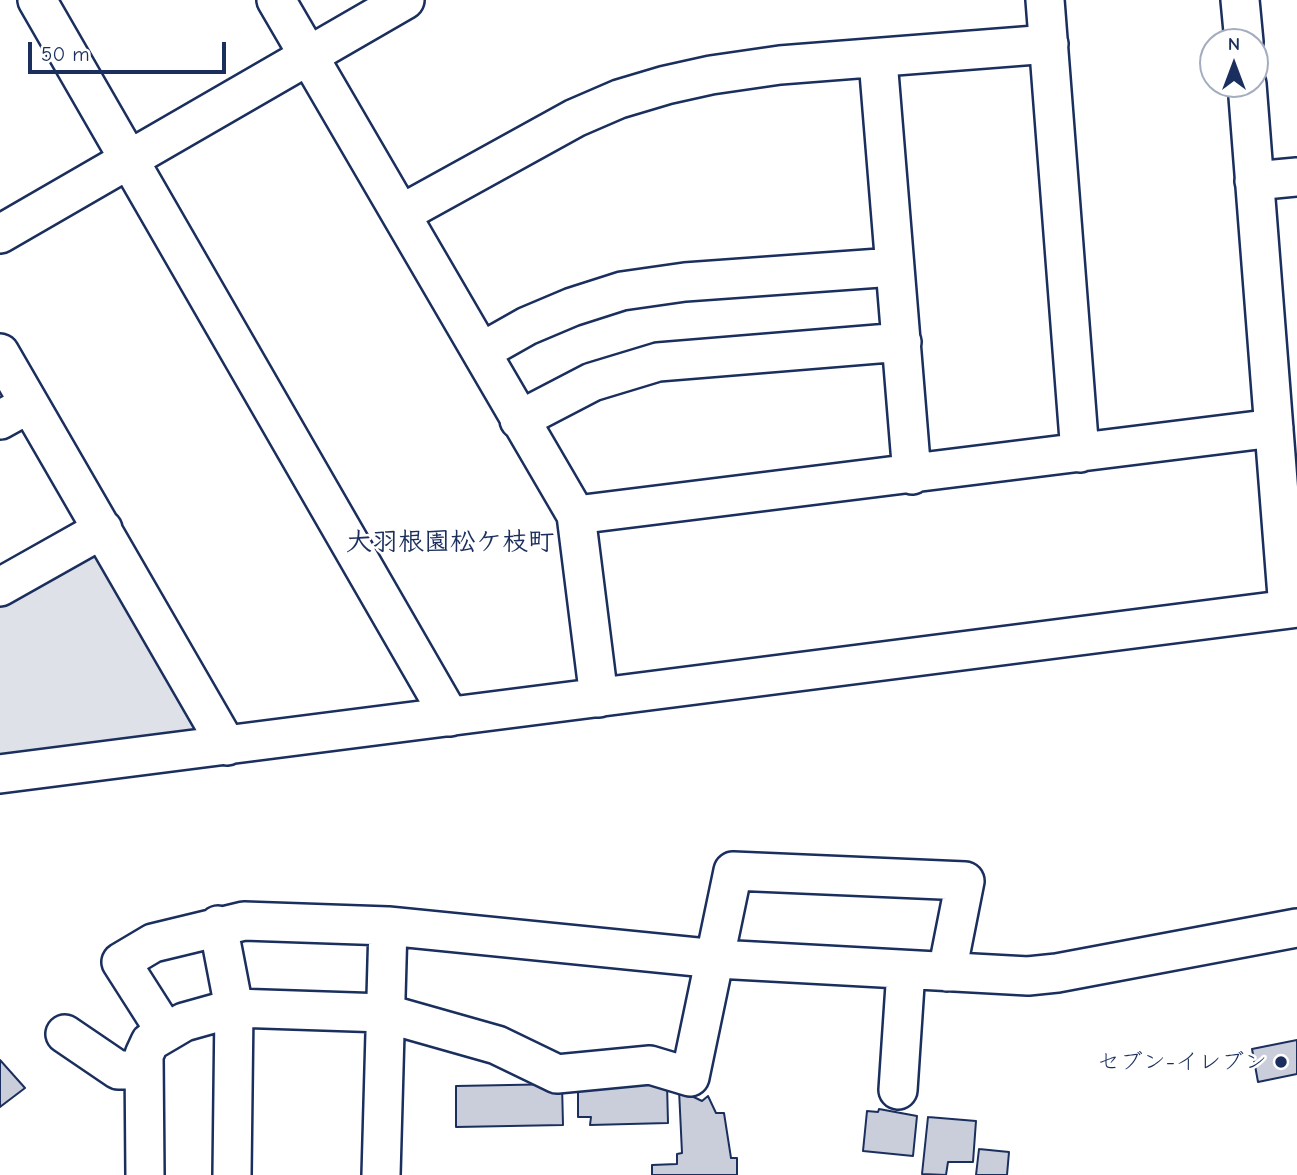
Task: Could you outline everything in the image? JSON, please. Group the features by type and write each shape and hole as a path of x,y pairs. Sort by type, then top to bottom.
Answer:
{"street":[{"path":"37,0 450,717"},
{"path":"276,0 576,515 599,698"},
{"path":"0,234 405,0"},
{"path":"1045,0 1080,453"},
{"path":"1240,0 1243,28"},
{"path":"401,214 537,138 619,99 711,75 780,65 878,60 1049,44"},
{"path":"878,60 912,475"},
{"path":"0,774 1293,609 1274,428 1248,98"},
{"path":"1254,181 1297,177"},
{"path":"481,352 538,321 622,291 685,282 894,267"},
{"path":"519,420 592,382 658,362 902,342"},
{"path":"0,353 14,412 103,529 227,746"},
{"path":"576,515 1274,428"},
{"path":"0,587 103,529"},
{"path":"145,1175 144,1055 150,1042 184,1022 233,1008 384,1013 498,1045 557,1074 650,1065 690,1077 717,959 733,871 965,881 947,972"},
{"path":"165,1031 121,962 165,938 244,921 388,926 717,959 1028,976 1057,973 1297,928"},
{"path":"218,925 233,1008 232,1175"},
{"path":"381,1175 388,926"},
{"path":"898,1090 906,970"},
{"path":"65,1034 118,1070 144,1070"}],"shaded area":[{"path":"90,549 103,554 202,727 197,737 0,762 0,600"}],"building":[{"path":"1297,1040 1297,1074 1258,1082 1252,1049"},
{"path":"0,1060 25,1088 0,1107"},
{"path":"562,1084 563,1125 456,1127 456,1086"},
{"path":"667,1084 668,1123 590,1125 591,1117 578,1117 578,1085"},
{"path":"679,1090 702,1101 708,1096 716,1113 724,1113 731,1158 737,1158 737,1175 652,1175 652,1165 677,1164 677,1154 682,1153"},
{"path":"879,1109 917,1116 913,1156 863,1151 867,1111 878,1112"},
{"path":"928,1117 976,1121 973,1162 948,1162 946,1175 922,1174"},
{"path":"979,1149 1009,1152 1007,1175 976,1175"}],"place":[{"name":"セブン-イレブン","path":"1281,1062"}],"district":[{"name":"大羽根園松ケ枝町","path":"450,543"}]}
